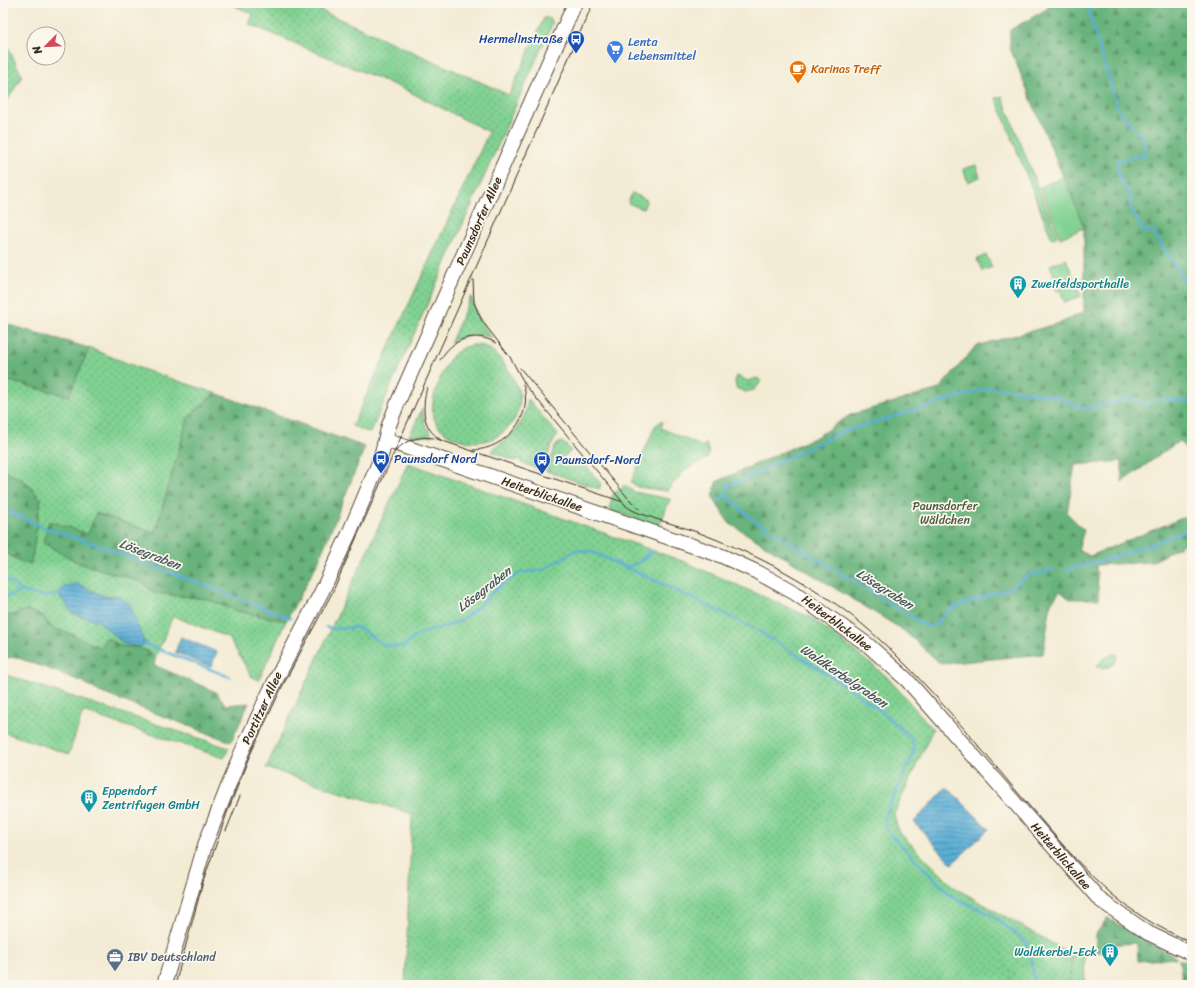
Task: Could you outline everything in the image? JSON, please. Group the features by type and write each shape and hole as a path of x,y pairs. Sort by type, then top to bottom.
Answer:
{"main road":[{"name":"Paunsdorfer Allee","path":"385,440 398,402 575,3"},
{"name":"Heiterblickallee","path":"385,440 722,556 757,572 796,593 868,645 907,680 1100,900 1148,933 1192,954"},
{"name":"Portitzer Allee","path":"164,985 205,845 240,756 269,693 322,591 348,536 378,465 385,440"}],"green space":[{"path":"228,3 304,3 509,95 544,18 548,18 553,22 370,433 352,426 489,132 406,90 249,24 253,14"},
{"name":"Paunsdorfer Wäldchen","path":"1050,3 1192,3 1192,456 1179,441 1122,482 1122,461 1075,465 1067,513 1084,530 1078,550 1090,556 1192,514 1192,539 1152,562 1096,565 1099,599 1070,599 1060,591 1051,603 1043,654 941,664 903,630 729,523 713,498 716,482 818,436 850,415 939,389 976,346 1060,323 1084,312 1084,228 1010,48 1010,30 1047,9"},
{"path":"3,37 22,76 3,108"},
{"path":"1002,96 1057,236 1052,239 996,98"},
{"path":"976,165 980,177 968,182 963,169"},
{"path":"1064,177 1084,228 1060,238 1040,187"},
{"path":"632,193 647,200 643,209 628,203"},
{"path":"986,255 992,267 982,271 977,259"},
{"path":"1066,259 1081,296 1065,303 1060,290 1057,291 1054,284 1057,283 1050,265"},
{"path":"471,296 477,316 492,338 481,335 470,335 460,338 450,344"},
{"path":"3,323 89,348 69,396 9,381 3,398"},
{"path":"471,345 486,347 499,357 514,380 520,401 517,413 511,424 504,432 494,438 472,442 460,440 441,430 436,423 433,408 435,392 446,365 452,356 460,349"},
{"path":"89,348 142,369 215,393 188,419 155,533 96,513 79,563 142,582 155,593 207,599 237,611 286,621 259,680 251,676 229,638 173,616 156,656 138,647 123,647 106,638 99,648 71,634 52,628 43,616 26,610 12,615 3,616 3,552 24,563 31,563 41,499 27,483 3,469 3,398 9,381 69,396"},
{"path":"737,376 748,381 757,378 760,380 760,383 754,390 745,392 736,388 735,381"},
{"path":"215,393 365,447 318,562 286,621 237,611 207,599 155,593 142,582 79,563 43,543 49,521 88,534 96,513 155,533 188,418"},
{"path":"528,399 558,435 553,442 542,470 521,463 522,461 516,459 515,461 492,452 493,448 512,434 517,428 524,415"},
{"path":"422,409 425,424 432,436 409,436"},
{"path":"660,422 663,422 661,428 703,447 706,443 709,453 707,458 685,470 667,491 637,487 631,482 655,426"},
{"path":"561,442 571,451 563,457 570,466 575,462 580,467 584,464 601,484 599,489 546,471 556,445"},
{"path":"408,463 685,562 812,618 886,676 933,729 894,814 898,831 955,888 1071,954 1070,985 405,985 412,814 266,768"},
{"path":"3,469 27,483 41,499 31,563 24,563 3,552"},
{"path":"625,485 634,492 670,499 659,527 609,510 613,494"},
{"path":"26,610 43,616 52,628 71,634 99,647 106,638 123,647 138,647 156,656 154,665 216,692 226,705 249,703 231,742 99,692 83,682 16,657 3,658 3,616 12,615"},
{"path":"1113,654 1117,654 1116,661 1112,665 1103,669 1097,666 1103,659"},
{"path":"3,674 229,748 224,758 83,712 69,754 3,732"},
{"path":"1107,918 1177,958 1138,961 1137,943 1105,945 1105,952 1095,952 1096,934"},
{"path":"1073,950 1084,953 1085,985 1070,985"},
{"path":"1179,959 1192,965 1192,978 1182,978"}],"water":[{"path":"77,584 107,597 117,595 130,605 145,644 138,647 124,644 98,621 73,614 58,594 65,586"},
{"path":"181,637 217,652 211,667 175,652"},
{"path":"947,787 989,829 952,864 914,822"}],"waterway":[{"path":"1086,3 1118,109 1144,140 1146,154 1118,160 1118,175 1130,197 1131,210 1144,231 1153,231 1192,293"},
{"path":"726,495 728,486 842,432 991,387 1059,397 1079,407 1090,408 1130,398 1147,405 1151,402"},
{"path":"1158,399 1192,402"},
{"name":"Lösegraben","path":"718,501 726,495 752,519 928,627 935,624 954,607 1010,588 1029,575 1054,570"},
{"name":"Lösegraben","path":"3,509 45,528 101,546 290,618"},
{"name":"Lösegraben","path":"1065,570 1129,552 1192,528"},
{"name":"Waldkerbelgraben","path":"326,627 331,629 358,627 384,645 403,647 417,635 456,623 477,608 501,585 520,573 543,570 576,550 592,552 757,630 835,679 880,710 912,739 914,746 913,754 885,817 885,824 888,832 951,896 990,914 1025,941 1030,952 1035,985"},
{"name":"Lösegraben","path":"641,561 649,551"},
{"name":"Lösegraben","path":"625,567 640,562 653,552"},
{"path":"3,577 22,591"},
{"path":"3,598 22,591 40,596 58,594"},
{"path":"145,644 230,677"}],"tram line":[{"path":"175,985 203,882 227,813 249,757 281,689 332,593 593,3"},
{"path":"473,279 474,303 482,321 510,357 526,386 626,506 641,514 708,536 756,557 796,578 834,602 891,650 933,693 1067,849 1102,886 1143,917 1192,942"},
{"path":"440,360 451,347 464,339 480,337 496,343"},
{"path":"520,368 628,498 639,509"},
{"path":"473,450 496,444 506,438 514,429 521,419 525,408 526,396 523,384"},
{"path":"427,387 424,402 426,423 434,435 441,440"},
{"path":"396,451 408,441 413,439 434,438 623,502"},
{"path":"226,831 240,796"}],"place":[{"name":"Hermelinstraße","path":"576,54"},
{"name":"Lenta Lebensmittel","path":"615,64"},
{"name":"Karinas Treff","path":"798,84"},
{"name":"Zweifeldsporthalle","path":"1018,299"},
{"name":"Paunsdorf Nord","path":"381,474"},
{"name":"Paunsdorf-Nord","path":"542,475"},
{"name":"Eppendorf Zentrifugen GmbH","path":"89,813"},
{"name":"Waldkerbel-Eck","path":"1110,967"},
{"name":"IBV Deutschland","path":"115,972"}]}
